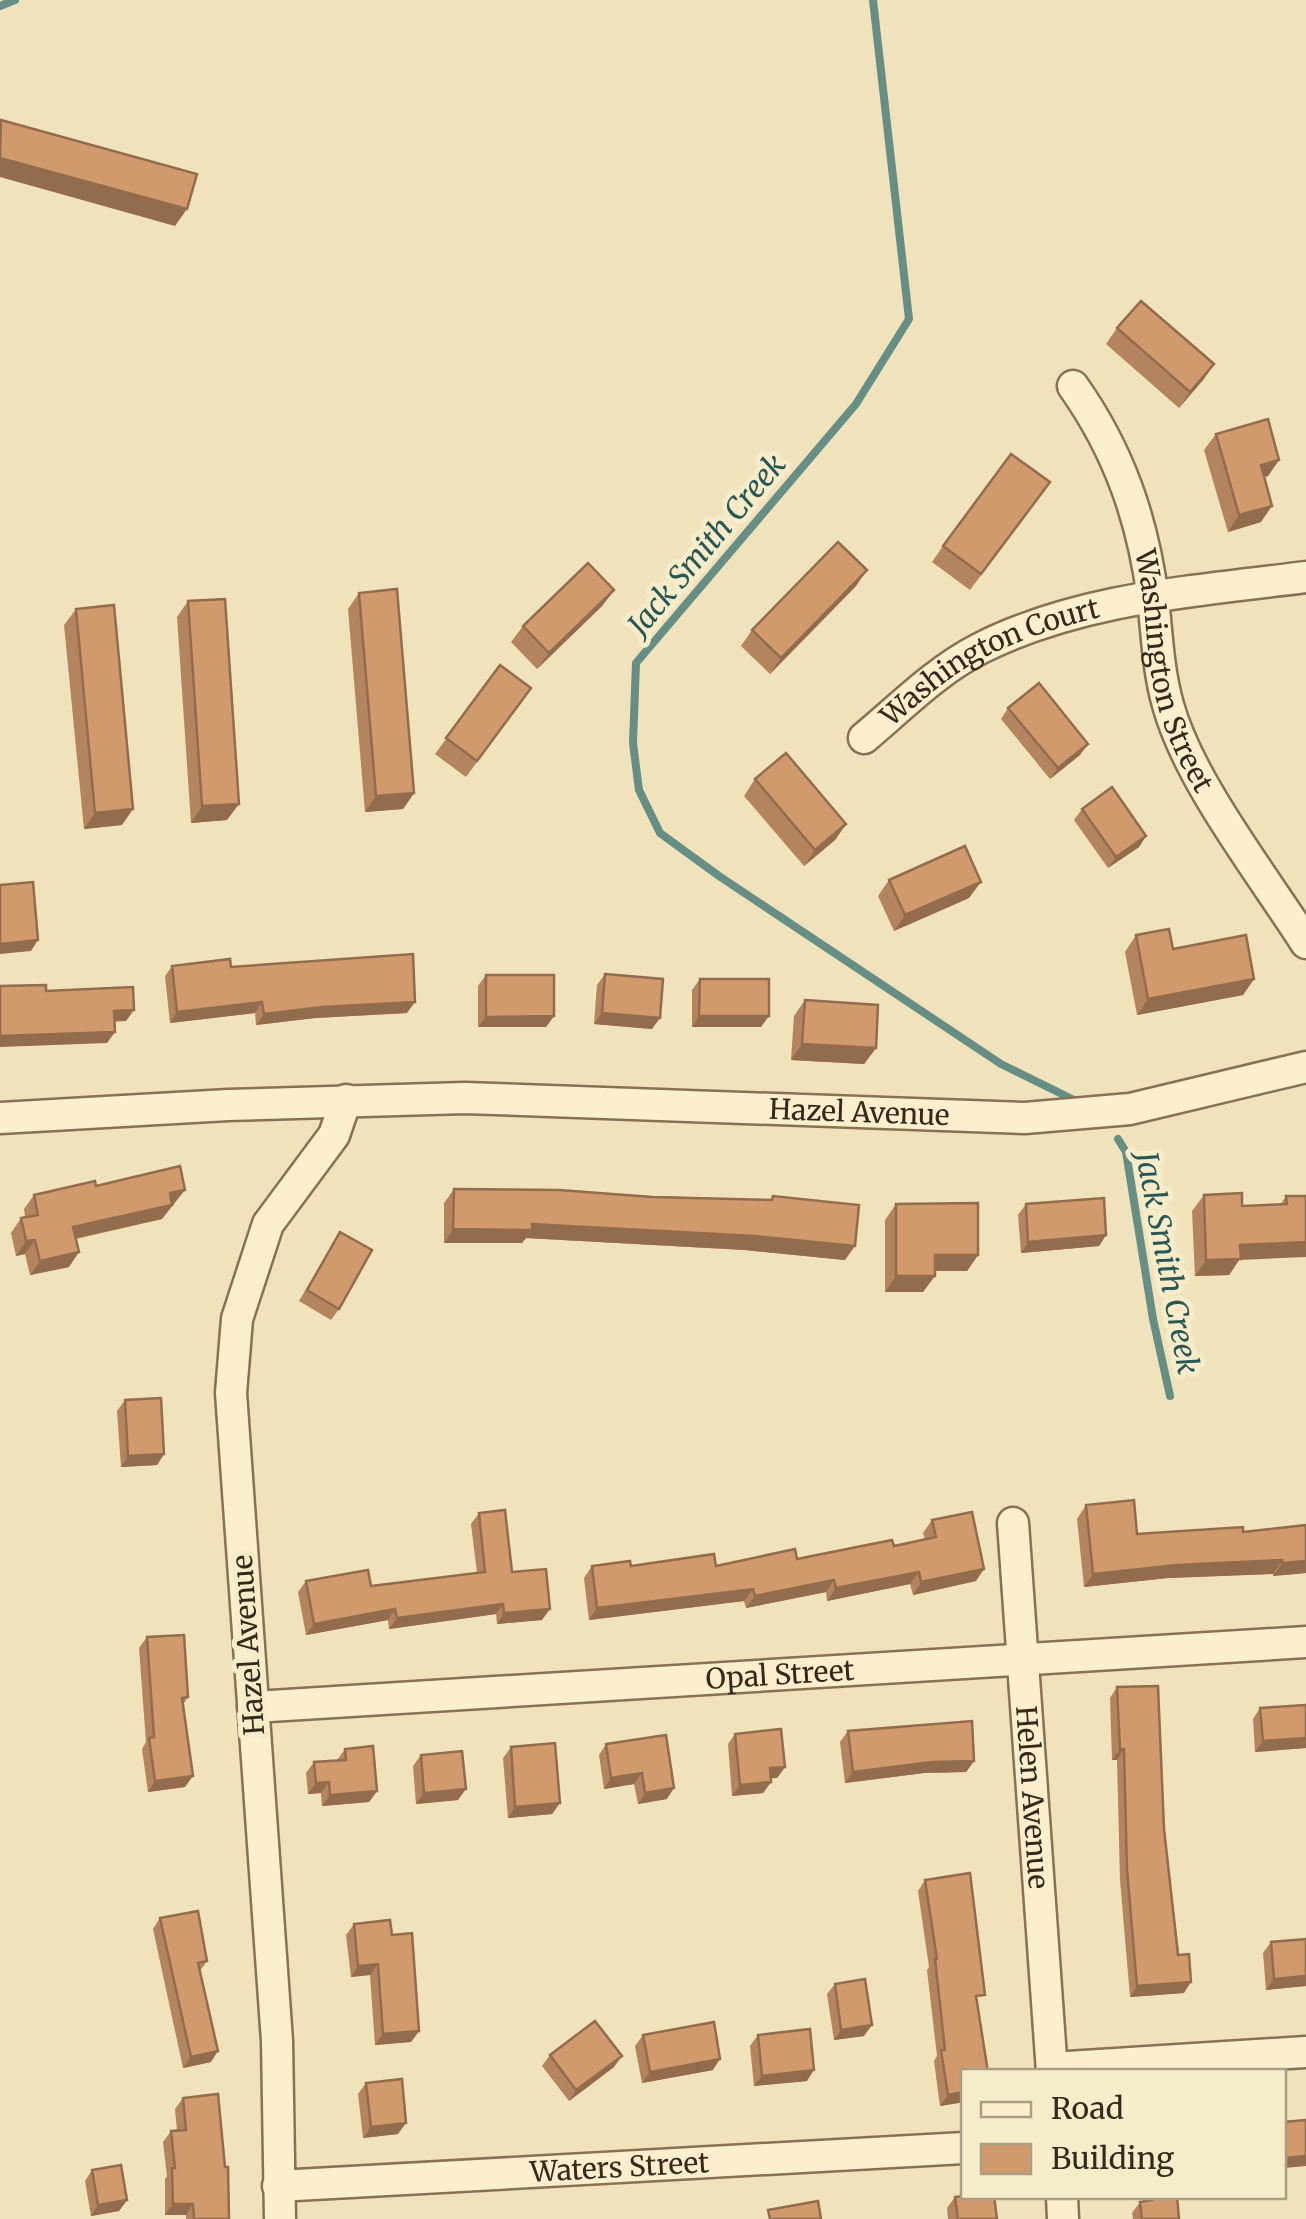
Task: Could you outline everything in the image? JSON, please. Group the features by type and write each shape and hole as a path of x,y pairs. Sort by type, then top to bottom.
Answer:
{"street":[{"name":"Washington Street","path":"1074,386 1094,415 1131,494 1153,596 1161,676 1178,735 1207,790 1306,943"},
{"name":"Washington Court","path":"864,738 955,664 979,649 1032,627 1086,610 1153,596 1306,577"},
{"name":"Hazel Avenue","path":"0,1118 346,1100 543,1100 1025,1118 1130,1109 1306,1067"},
{"name":"Hazel Avenue","path":"280,2219 277,2041 231,1392 237,1319 268,1224 334,1135 346,1100"},
{"name":"Helen Avenue","path":"1013,1523 1052,2069"},
{"name":"Opal Street","path":"253,1707 1306,1642"},
{"path":"1066,2069 1306,2052"},
{"name":"Waters Street","path":"278,2186 961,2148"}],"building":[{"path":"1,120 197,174 187,209 0,158"},
{"path":"1141,301 1214,364 1190,392 1117,328"},
{"path":"1268,419 1279,460 1261,465 1272,506 1239,515 1216,434"},
{"path":"1011,454 1050,482 981,574 943,546"},
{"path":"838,542 867,570 781,658 752,630"},
{"path":"588,563 614,590 549,653 523,626"},
{"path":"397,589 414,793 376,796 359,593"},
{"path":"225,599 239,804 202,806 188,601"},
{"path":"114,605 133,809 95,813 76,609"},
{"path":"500,665 531,688 477,761 446,738"},
{"path":"1039,683 1088,744 1058,768 1008,708"},
{"path":"786,753 846,824 815,850 755,779"},
{"path":"1112,787 1146,836 1116,857 1082,809"},
{"path":"965,846 981,882 905,915 889,880"},
{"path":"33,882 38,940 0,944 0,885"},
{"path":"1169,929 1173,949 1246,935 1254,979 1148,999 1136,935"},
{"path":"413,954 415,1002 264,1014 262,1002 177,1012 172,966 230,959 231,967"},
{"path":"605,974 663,979 660,1018 602,1013"},
{"path":"486,975 554,975 554,1016 486,1017"},
{"path":"700,979 769,979 769,1016 699,1016"},
{"path":"46,985 46,991 133,987 134,1010 114,1011 115,1032 0,1036 0,986"},
{"path":"805,1000 878,1005 876,1048 802,1044"},
{"path":"180,1166 185,1190 170,1193 172,1205 73,1227 79,1252 40,1261 35,1240 26,1241 21,1218 38,1215 34,1195 95,1181 96,1186"},
{"path":"454,1189 772,1200 773,1196 859,1205 855,1246 755,1236 532,1224 532,1230 453,1229"},
{"path":"1242,1193 1242,1206 1287,1204 1286,1196 1306,1196 1306,1242 1240,1245 1241,1259 1206,1260 1204,1195"},
{"path":"1104,1198 1106,1235 1028,1242 1026,1204"},
{"path":"978,1203 978,1255 935,1255 935,1276 896,1276 896,1204"},
{"path":"340,1232 372,1250 339,1309 307,1290"},
{"path":"161,1398 164,1454 128,1456 125,1400"},
{"path":"1134,1500 1137,1534 1243,1527 1243,1532 1306,1525 1306,1561 1177,1565 1093,1574 1086,1505"},
{"path":"505,1510 512,1572 546,1569 550,1609 504,1613 503,1604 397,1618 395,1609 314,1624 306,1581 368,1570 371,1586 485,1572 479,1513"},
{"path":"972,1512 984,1569 921,1582 919,1572 836,1588 834,1580 755,1596 753,1589 597,1608 592,1566 630,1561 631,1566 714,1554 716,1566 795,1549 797,1559 892,1540 894,1546 936,1537 932,1520"},
{"path":"184,1635 188,1697 182,1698 193,1776 155,1781 149,1738 154,1737 147,1637"},
{"path":"1158,1686 1164,1829 1178,1955 1189,1954 1191,1982 1137,1986 1117,1687"},
{"path":"1306,1705 1306,1738 1263,1741 1260,1708"},
{"path":"972,1721 974,1761 853,1772 848,1731"},
{"path":"781,1729 785,1767 770,1768 771,1782 740,1785 735,1734"},
{"path":"666,1735 674,1788 645,1793 642,1773 611,1778 606,1744"},
{"path":"555,1743 560,1803 515,1807 511,1747"},
{"path":"373,1746 377,1791 330,1795 329,1782 316,1783 314,1762 346,1760 345,1749"},
{"path":"462,1751 466,1789 424,1793 421,1755"},
{"path":"970,1873 985,1995 976,1996 988,2069 961,2069 961,2093 948,2095 941,2050 945,2050 937,1959 925,1880"},
{"path":"198,1911 207,1961 198,1963 218,2051 191,2057 160,1918"},
{"path":"390,1920 392,1935 412,1933 419,2031 383,2034 378,1964 358,1966 354,1924"},
{"path":"1306,1939 1306,1976 1274,1979 1271,1942"},
{"path":"865,1979 872,2025 841,2030 835,1984"},
{"path":"595,2021 622,2056 576,2090 550,2055"},
{"path":"714,2022 720,2059 650,2072 643,2035"},
{"path":"810,2029 814,2070 762,2076 758,2035"},
{"path":"402,2079 406,2123 371,2127 366,2083"},
{"path":"218,2094 228,2167 229,2219 194,2219 193,2204 173,2204 171,2131 186,2130 183,2098"},
{"path":"1306,2120 1306,2156 1286,2158 1286,2122"},
{"path":"121,2165 127,2200 98,2205 92,2170"},
{"path":"955,2197 994,2199 997,2219 958,2219"},
{"path":"1177,2199 1179,2219 1142,2219 1140,2202"},
{"path":"818,2201 821,2219 770,2219 768,2210"}],"waterway":[{"name":"Jack Smith Creek","path":"0,6 15,0"},
{"name":"Jack Smith Creek","path":"873,0 909,319 856,404 636,663 633,743 639,790 660,833 719,876 1001,1064 1074,1100"},
{"name":"Jack Smith Creek","path":"1118,1139 1126,1152 1153,1319 1170,1396"}]}
